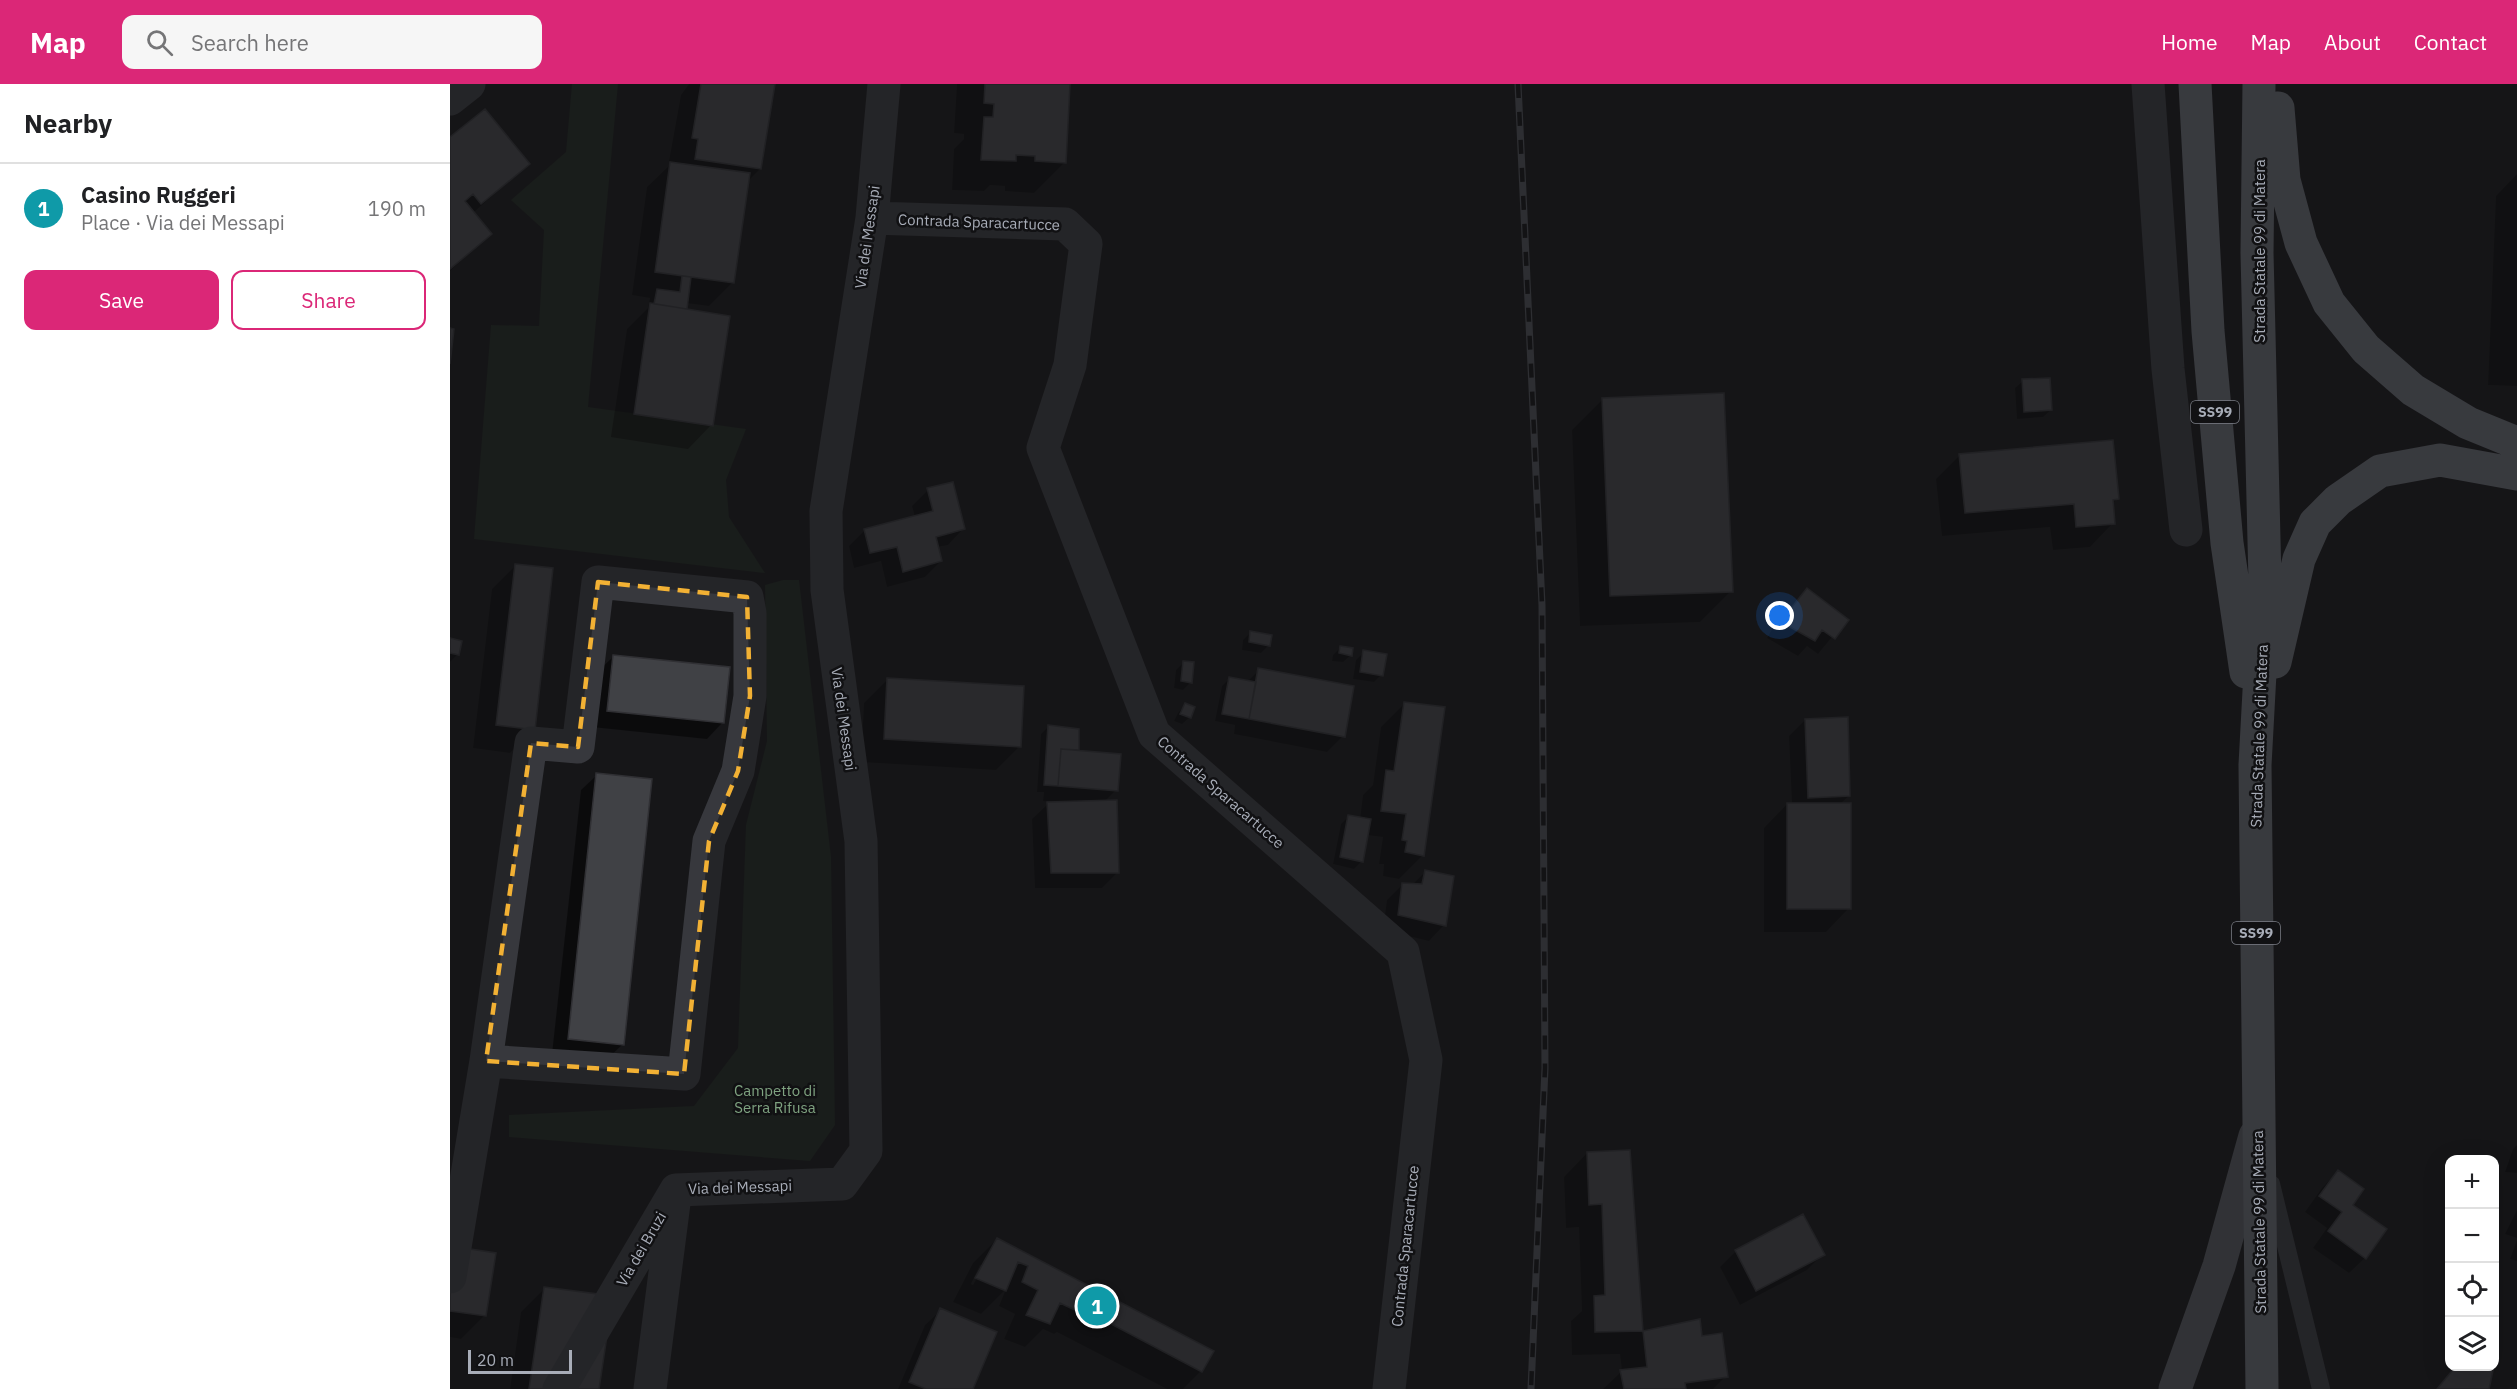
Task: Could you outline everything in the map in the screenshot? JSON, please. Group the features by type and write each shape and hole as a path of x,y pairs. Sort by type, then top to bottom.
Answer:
{"highway":[{"name":"SS99","path":"2195,84 2208,331 2227,543 2256,739"},
{"name":"Strada Statale 99 di Matera","path":"2259,84 2257,253 2265,581 2256,739 2257,1128 2262,1389"},
{"path":"2276,84 2284,180 2301,243 2329,303 2366,349 2413,390 2468,423 2517,443"},
{"path":"2256,739 2299,559 2315,523 2338,500 2380,471 2440,460 2517,474"}],"main road":[{"path":"2175,1389 2220,1266 2257,1128"}],"street":[{"path":"450,99 469,84"},
{"name":"Via dei Messapi","path":"676,1190 843,1184 866,1151 861,841 827,591 826,511 872,218 884,84"},
{"path":"2148,84 2168,369 2186,530"},
{"name":"Contrada Sparacartucce","path":"872,218 1065,224 1086,244 1070,364 1043,448 1154,734 1403,952 1426,1060 1389,1389"},
{"path":"450,1277 486,1061 531,743 578,747 598,582 747,597 750,613 750,696 738,771 709,841 684,1074 486,1061"},
{"name":"Via dei Bruzi","path":"652,1389 676,1190"},
{"name":"Via dei Bruzi","path":"560,1389 676,1190"}],"lane":[{"path":"2257,1128 2321,1389"}],"highlighted area":[{"path":"598,582 747,597 750,696 738,771 709,841 684,1074 486,1061 531,743 578,747"}],"green space":[{"path":"572,84 618,84 588,407 746,429 726,480 729,517 765,573 474,539 491,325 539,326 544,230 511,200 566,152"},
{"name":"Campetto di Serra Rifusa","path":"783,580 799,580 831,857 835,1125 810,1161 509,1137 509,1115 694,1106 738,1048 746,825 767,741 765,585"}],"building":[{"path":"701,84 775,84 761,169 695,159 698,139 692,138"},
{"path":"985,84 1070,84 1066,163 1035,161 1035,156 1016,155 1016,161 981,160 984,117 993,117 994,104 984,103"},
{"path":"485,109 530,164 481,204 473,194 465,201 492,234 450,269 450,137"},
{"path":"670,162 750,173 734,283 655,272"},
{"path":"682,276 691,277 687,309 654,304 657,289 680,292"},
{"path":"650,303 730,316 713,426 634,414"},
{"path":"450,328 454,329 450,364"},
{"path":"2050,378 2052,410 2024,412 2022,379"},
{"path":"1724,393 1733,592 1610,596 1602,398"},
{"path":"2113,440 2119,499 2113,500 2115,524 2076,527 2074,504 1965,513 1959,454"},
{"path":"953,482 965,529 936,537 942,561 903,572 897,547 870,553 864,529 933,511 927,488"},
{"path":"515,564 553,568 535,730 496,725"},
{"path":"1807,588 1849,620 1835,639 1822,630 1815,641 1781,622 1790,606 1792,607"},
{"path":"1250,631 1272,635 1270,646 1249,642"},
{"path":"450,638 462,641 459,655 450,653"},
{"path":"1340,646 1353,648 1352,656 1339,653"},
{"path":"1363,650 1387,654 1383,676 1360,672"},
{"path":"613,655 730,667 724,723 607,711"},
{"path":"1183,661 1194,662 1192,683 1181,681"},
{"path":"1258,668 1354,686 1345,737 1249,719"},
{"path":"1229,677 1256,682 1249,719 1222,714"},
{"path":"887,678 1024,686 1021,747 884,739"},
{"path":"1404,702 1445,707 1424,856 1405,852 1407,841 1402,840 1406,814 1381,811 1386,770 1394,771"},
{"path":"1185,703 1195,707 1191,718 1180,714"},
{"path":"1848,717 1850,796 1808,798 1805,719"},
{"path":"1048,725 1079,729 1079,750 1061,749 1058,786 1044,785"},
{"path":"1061,749 1121,754 1118,791 1058,786"},
{"path":"596,773 652,779 624,1045 568,1039"},
{"path":"1117,800 1119,873 1051,873 1047,802"},
{"path":"1787,803 1851,803 1851,909 1787,909"},
{"path":"1348,815 1371,819 1363,862 1340,857"},
{"path":"1425,870 1454,876 1446,926 1398,915 1402,883 1422,884"},
{"path":"1630,1150 1643,1331 1595,1332 1594,1296 1605,1295 1602,1204 1589,1205 1587,1152"},
{"path":"2338,1170 2364,1189 2353,1205 2387,1229 2366,1259 2328,1231 2342,1212 2319,1196"},
{"path":"1803,1214 1825,1255 1756,1291 1735,1250"},
{"path":"997,1238 1214,1351 1202,1372 1081,1308 1079,1312 1060,1303 1050,1324 1026,1315 1038,1290 1022,1282 1028,1266 1018,1262 1006,1291 975,1278"},
{"path":"450,1246 496,1253 486,1316 450,1311"},
{"path":"544,1287 613,1296 599,1389 529,1389"},
{"path":"940,1308 997,1332 973,1389 926,1389 909,1382"},
{"path":"1700,1319 1702,1336 1722,1333 1728,1377 1685,1383 1686,1389 1624,1389 1620,1370 1647,1367 1643,1331"},
{"path":"2452,1371 2493,1371 2489,1389 2437,1389"}],"railway":[{"path":"1518,84 1542,605 1545,1068 1531,1389"}],"place":[{"name":"Casino Ruggeri","path":"1097,1306"}]}
